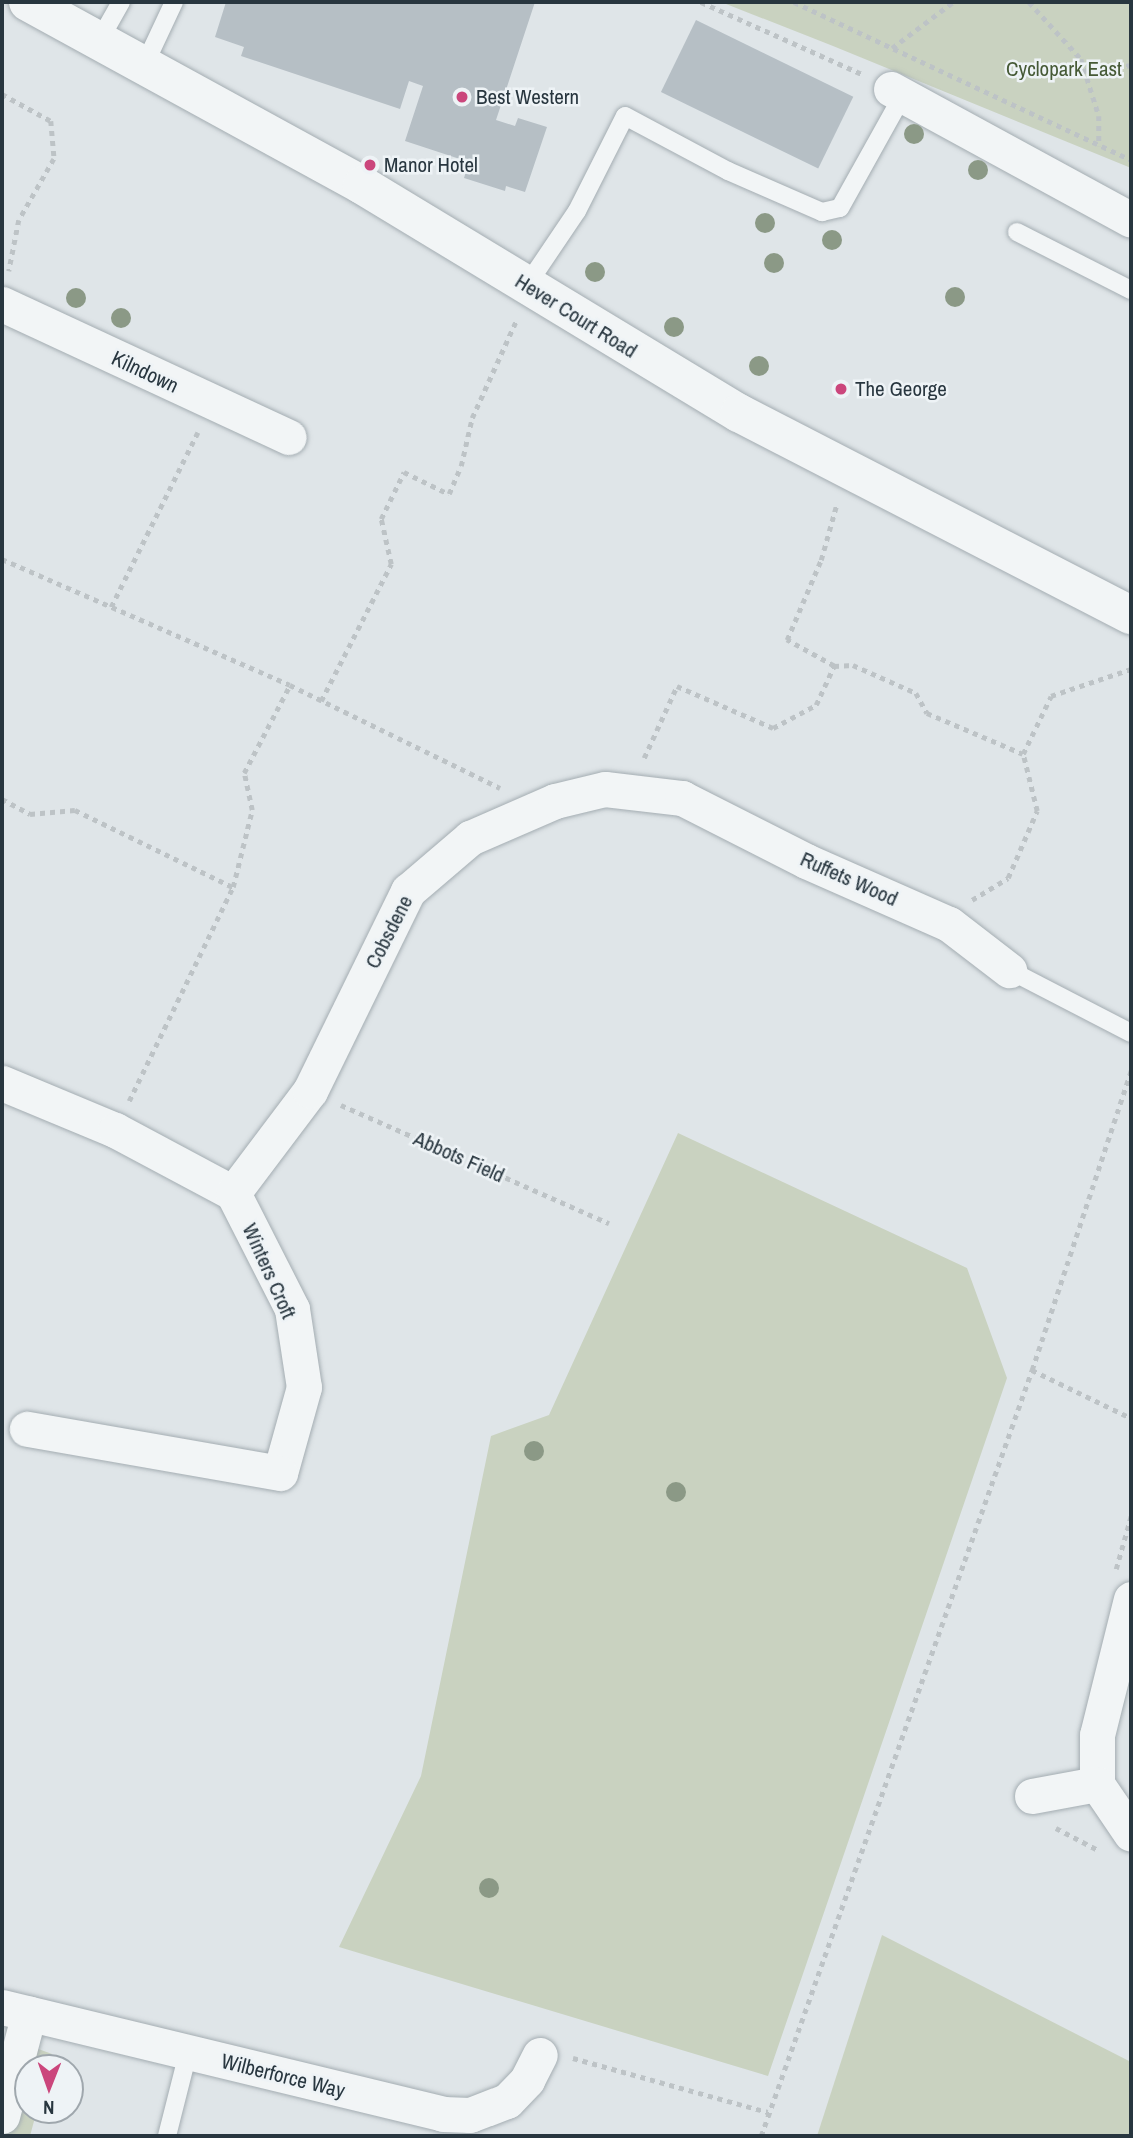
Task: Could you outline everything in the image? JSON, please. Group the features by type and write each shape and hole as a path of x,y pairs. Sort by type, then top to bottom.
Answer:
{"street":[{"name":"Hever Court Road","path":"28,2 362,185 739,413 1131,615"},
{"path":"897,92 1131,220"},
{"name":"Kilndown","path":"2,304 212,404 289,437"},
{"name":"Cobsdene","path":"233,1193 310,1091 408,891 470,838 555,801 606,789 682,798"},
{"name":"Ruffets Wood","path":"682,798 806,861 949,923 1009,970"},
{"path":"2,1083 115,1130 233,1193"},
{"name":"Winters Croft","path":"27,1429 280,1473 304,1387 292,1310 233,1193"},
{"path":"1131,1599 1097,1735 1097,1784 1131,1834"},
{"path":"1032,1796 1097,1784"},
{"path":"2,2116 15,2010"},
{"name":"Wilberforce Way","path":"15,2010 433,2112 473,2126 493,2108 514,2095 540,2055"}],"lane":[{"path":"99,41 121,2"},
{"path":"144,66 174,2"},
{"path":"530,286 577,211 625,116 728,171 822,212 840,208 897,92"},
{"path":"1017,232 1131,290"},
{"path":"1009,970 1131,1033"},
{"path":"167,2136 188,2053"}],"path":[{"path":"701,2 794,40 897,92"},
{"path":"794,2 1131,160"},
{"path":"892,48 953,2"},
{"path":"1029,2 1059,30 1087,73 1099,116 1098,146"},
{"path":"1087,73 1131,65"},
{"path":"2,94 51,121 54,159 19,220 2,304"},
{"path":"321,701 391,564 381,519 404,472 449,494 461,466 472,418 530,286"},
{"path":"111,607 212,404"},
{"path":"841,493 821,560 787,640 834,666 853,665 905,688 920,696 928,713 1023,754"},
{"path":"2,559 290,685 460,767 488,784 509,789"},
{"path":"642,761 677,686 773,728 814,707 834,666"},
{"path":"949,923 980,892 1008,878 1037,811 1023,754 1051,696 1131,669"},
{"path":"115,1130 233,887 252,810 244,773 290,685"},
{"path":"2,799 30,814 75,810 233,887"},
{"path":"761,2136 1032,1370 1131,1070"},
{"name":"Abbots Field","path":"310,1091 609,1223"},
{"path":"1032,1370 1131,1418"},
{"path":"540,2055 542,2049 768,2112"}],"green space":[{"name":"Cyclopark East","path":"721,2 1131,2 1131,168 833,46"},
{"path":"678,1133 967,1268 1007,1378 768,2076 339,1947 421,1776 491,1436 549,1415"},
{"path":"882,1935 1131,2062 1131,2136 817,2136"},
{"path":"33,2047 52,2054 28,2054"},
{"path":"14,2102 14,2124 33,2124 30,2136 5,2136"}],"building":[{"name":"Best Western","path":"226,2 535,2 496,120 515,126 518,118 547,127 525,192 506,186 505,191 464,178 469,162 405,141 423,86 409,81 400,109 241,56 244,47 215,37"},
{"path":"696,20 853,97 818,169 661,92"}],"place":[{"name":"Best Western","path":"462,97"},
{"name":"Manor Hotel","path":"370,165"},
{"name":"The George","path":"841,389"}]}
